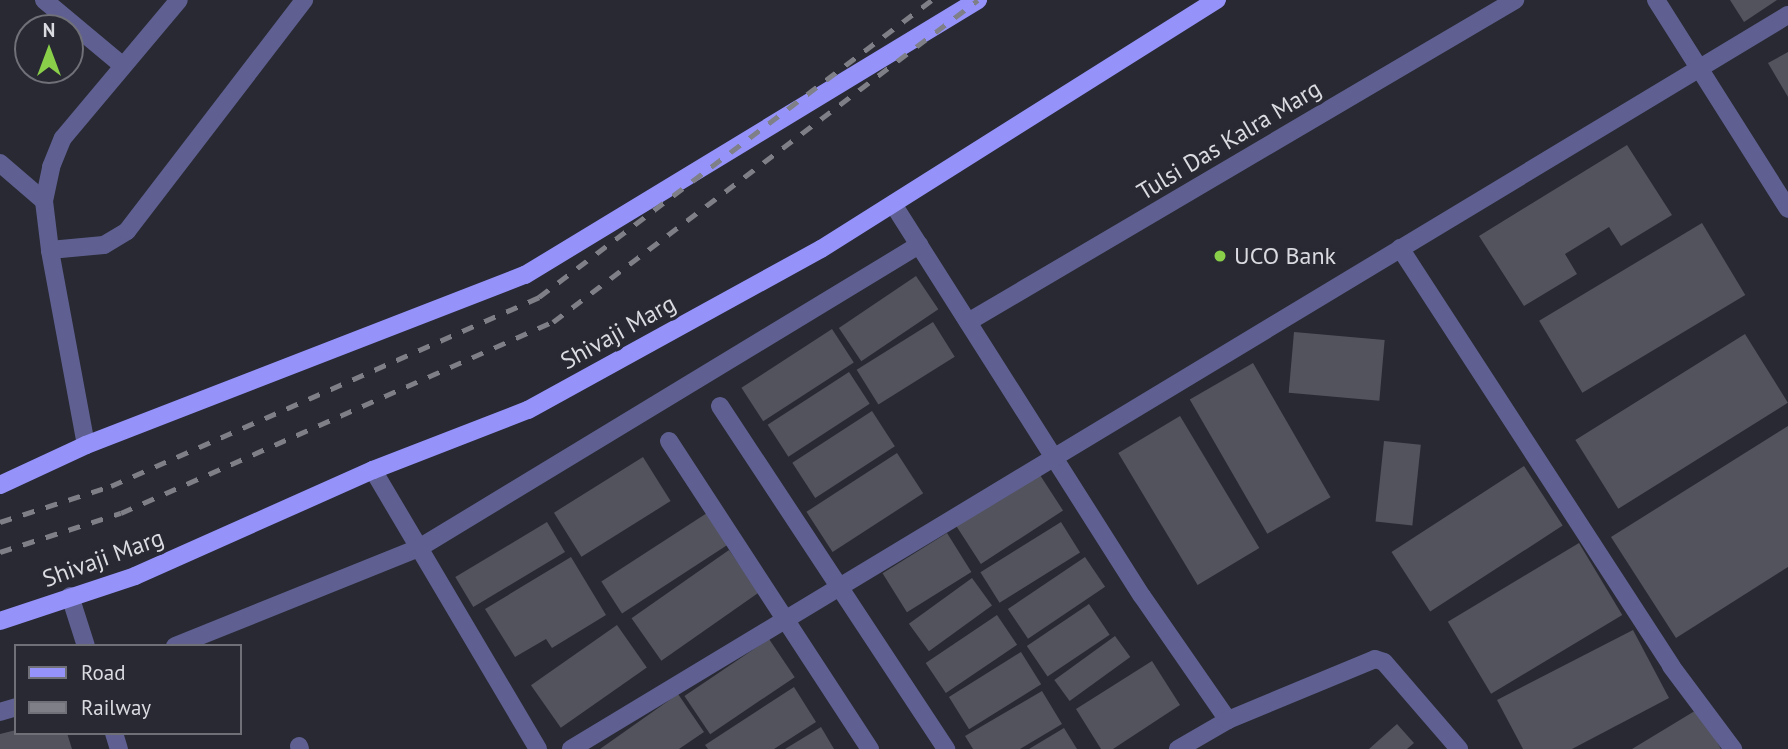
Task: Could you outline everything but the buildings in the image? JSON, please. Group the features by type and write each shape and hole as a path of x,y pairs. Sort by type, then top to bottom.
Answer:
{"main road":[{"path":"0,485 86,445 525,275 978,0"},
{"name":"Shivaji Marg","path":"0,621 135,576 373,470 528,410 893,204 1217,0"}],"street":[{"path":"44,0 122,65"},
{"path":"86,445 50,250 44,201 63,138 179,0"},
{"path":"50,250 104,245 127,231 304,0"},
{"name":"Tulsi Das Kalra Marg","path":"968,322 1515,0"},
{"path":"1656,0 1788,209"},
{"path":"570,749 1400,248 1701,72 1788,15"},
{"path":"0,163 44,201"},
{"path":"893,204 1053,456 1227,720"},
{"path":"179,644 419,548 919,245"},
{"path":"1400,248 1671,666 1733,749"},
{"path":"720,406 836,587 946,749"},
{"path":"669,440 788,617 870,749"},
{"path":"373,470 538,749"},
{"path":"71,596 85,644"},
{"path":"1178,749 1227,720 1375,659 1384,662 1459,749"}],"railway":[{"path":"0,522 111,486 539,297 931,0"},
{"path":"0,552 121,513 553,322 978,0"}],"place":[{"name":"UCO Bank","path":"1220,256"}]}
